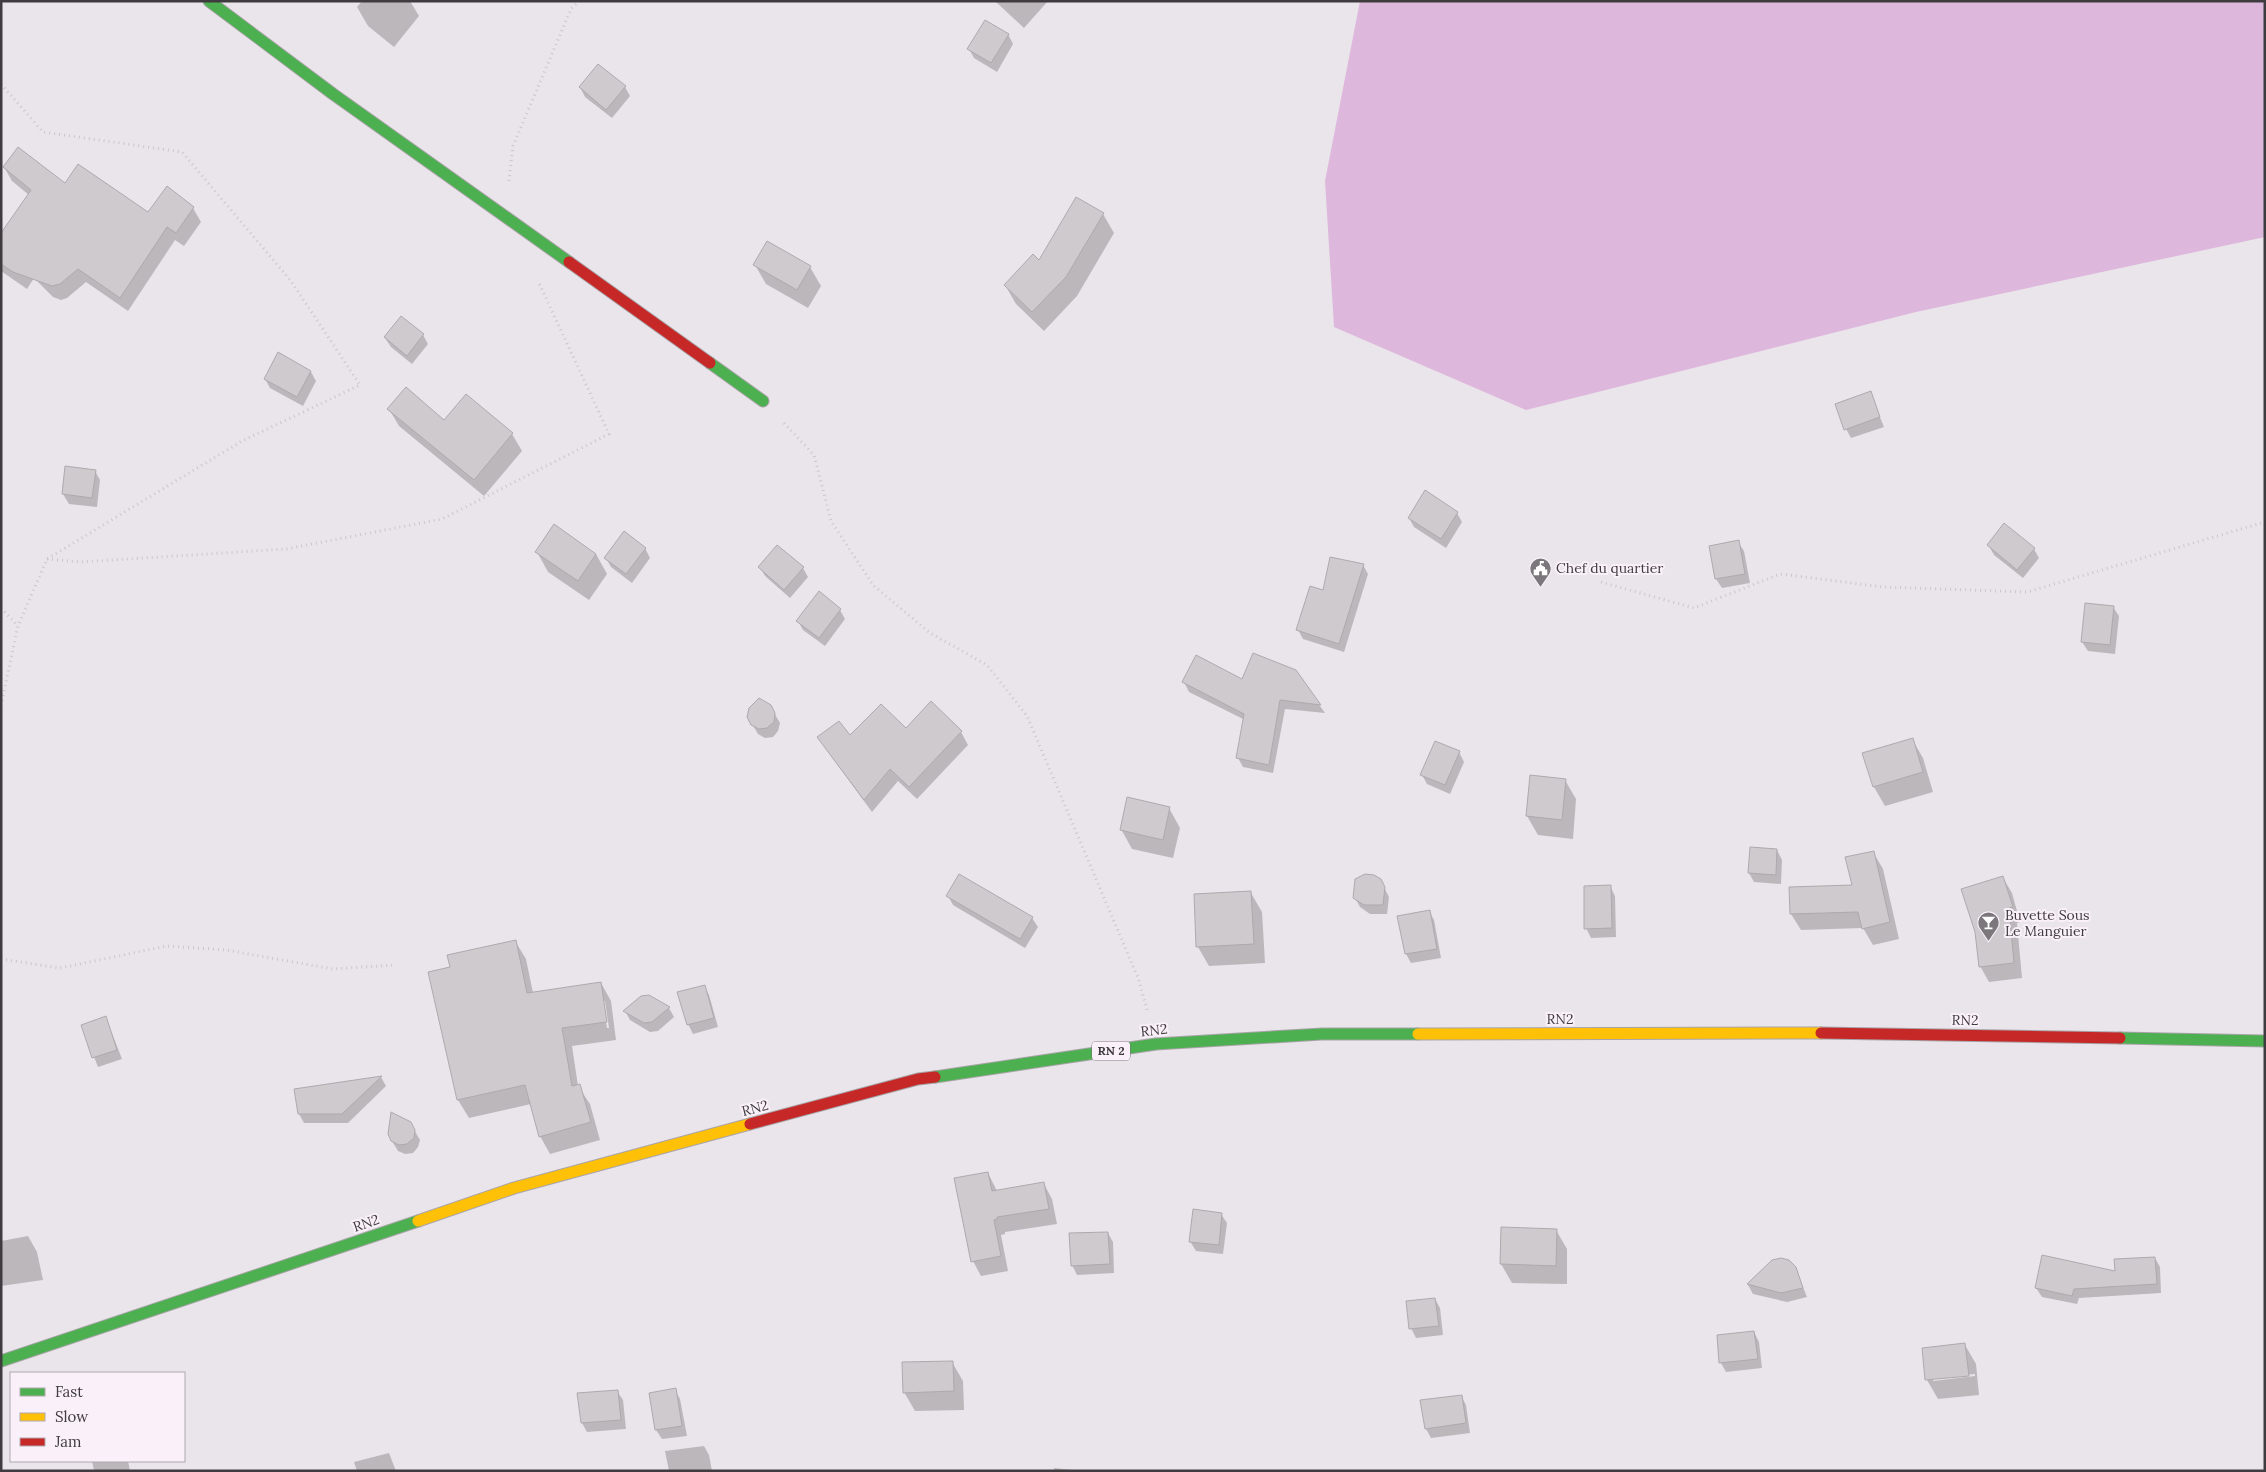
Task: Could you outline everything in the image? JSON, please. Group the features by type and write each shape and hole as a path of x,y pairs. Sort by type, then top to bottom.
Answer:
{"main road":[{"path":"209,1 333,94 763,401"},
{"name":"RN2","path":"1,1361 514,1188 918,1079 1156,1044 1342,1034 1810,1033 2265,1040"}],"path":[{"path":"1,84 43,132 182,152 291,281 360,385 242,441 47,559 18,626 1,705"},
{"path":"763,401 814,455 831,521 873,585 930,633 987,665 1027,716 1138,978 1156,1044"},
{"path":"47,559 80,562 286,549 442,519 609,434"},
{"path":"1601,582 1694,608 1780,574 1884,588 2027,592 2265,522"},
{"path":"1,608 18,626"},
{"path":"1,959 60,968 167,946 226,950 333,969 395,965"}],"shaded area":[{"path":"1360,1 2265,1 2265,237 1916,312 1526,410 1334,327 1325,181"}],"building":[{"path":"985,20 1009,34 991,63 967,49"},
{"path":"598,64 626,86 606,110 579,87"},
{"path":"18,147 65,183 78,164 148,212 167,186 194,207 176,233 167,227 120,298 78,269 60,284 52,286 13,272 1,264 1,233 31,190 3,167"},
{"path":"1076,197 1104,213 1066,277 1032,312 1004,285 1033,254 1039,260"},
{"path":"767,241 811,266 797,290 753,265"},
{"path":"401,316 424,334 407,356 384,337"},
{"path":"278,352 311,371 297,397 264,379"},
{"path":"406,387 444,420 466,394 513,433 474,480 387,409"},
{"path":"1871,391 1880,417 1844,430 1835,404"},
{"path":"65,466 96,470 92,498 62,494"},
{"path":"1425,490 1458,512 1441,539 1408,518"},
{"path":"2004,523 2035,548 2017,570 1987,545"},
{"path":"554,524 596,554 578,581 535,552"},
{"path":"624,531 646,548 626,574 604,558"},
{"path":"1739,540 1745,574 1715,579 1709,546"},
{"path":"777,545 804,567 784,590 758,567"},
{"path":"1330,557 1364,564 1339,644 1296,630 1310,586 1323,590"},
{"path":"819,591 841,609 819,638 796,621"},
{"path":"2085,603 2114,606 2110,645 2081,642"},
{"path":"1253,653 1296,670 1321,705 1280,700 1269,765 1236,758 1244,714 1182,682 1196,655 1242,679"},
{"path":"759,698 771,705 775,713 774,722 767,728 759,729 751,725 747,717 749,708"},
{"path":"931,701 962,731 909,787 890,769 864,800 817,737 839,721 850,735 881,704 906,728"},
{"path":"1913,738 1923,772 1873,787 1862,753"},
{"path":"1435,741 1460,751 1445,785 1420,775"},
{"path":"1530,775 1566,779 1562,820 1526,816"},
{"path":"1127,797 1170,807 1163,840 1120,830"},
{"path":"1750,847 1777,849 1776,875 1748,873"},
{"path":"1874,851 1890,922 1862,929 1858,912 1790,914 1789,887 1852,885 1845,857"},
{"path":"959,874 1033,917 1020,939 946,896"},
{"path":"1365,874 1374,875 1381,879 1385,887 1383,905 1364,905 1353,898 1355,879"},
{"path":"2003,876 2013,907 2009,908 2014,963 1979,967 1975,932 1961,889"},
{"path":"1611,885 1612,928 1584,929 1584,886"},
{"path":"1251,891 1254,944 1196,947 1194,894"},
{"path":"1430,910 1437,949 1405,954 1397,916"},
{"path":"516,940 527,993 601,982 607,1022 562,1028 572,1086 580,1084 591,1122 539,1137 525,1085 457,1100 428,972 450,967 447,955"},
{"path":"705,985 714,1018 687,1025 677,992"},
{"path":"649,995 670,1007 652,1022 644,1023 623,1011 641,996"},
{"path":"106,1016 117,1050 92,1058 81,1025"},
{"path":"382,1076 342,1114 298,1114 294,1089"},
{"path":"391,1112 411,1122 415,1130 414,1138 407,1144 399,1145 391,1141 388,1134"},
{"path":"988,1172 992,1191 1044,1182 1049,1209 997,1217 994,1220 1001,1256 971,1262 954,1178"},
{"path":"1193,1209 1222,1213 1219,1245 1189,1242"},
{"path":"1501,1227 1557,1229 1556,1266 1500,1264"},
{"path":"1108,1232 1110,1264 1071,1266 1069,1233"},
{"path":"2042,1255 2115,1271 2114,1259 2155,1257 2157,1284 2074,1289 2072,1296 2035,1288"},
{"path":"1781,1258 1789,1260 1796,1267 1803,1288 1781,1293 1747,1284 1772,1260"},
{"path":"1435,1298 1439,1326 1409,1329 1406,1301"},
{"path":"1754,1331 1758,1359 1719,1363 1717,1335"},
{"path":"1965,1343 1969,1376 1925,1380 1922,1348"},
{"path":"953,1361 954,1391 903,1393 902,1362"},
{"path":"676,1388 682,1426 655,1430 649,1393"},
{"path":"618,1390 621,1420 581,1423 577,1393"},
{"path":"1462,1395 1466,1423 1425,1429 1420,1400"}],"traffic: fast":[{"path":"209,1 333,94 569,262"},
{"path":"710,363 763,401"},
{"path":"935,1077 1156,1044 1322,1034 1418,1034"},
{"path":"2120,1038 2265,1041"},
{"path":"1,1361 418,1221"}],"traffic: slow":[{"path":"1418,1034 1821,1033"},
{"path":"418,1221 514,1188 750,1124"}],"traffic: jam":[{"path":"569,262 710,363"},
{"path":"1821,1033 2120,1038"},
{"path":"750,1124 918,1079 935,1077"}],"place":[{"name":"Chef du quartier","path":"1540,587"},
{"name":"Buvette Sous Le Manguier","path":"1989,942"}]}
